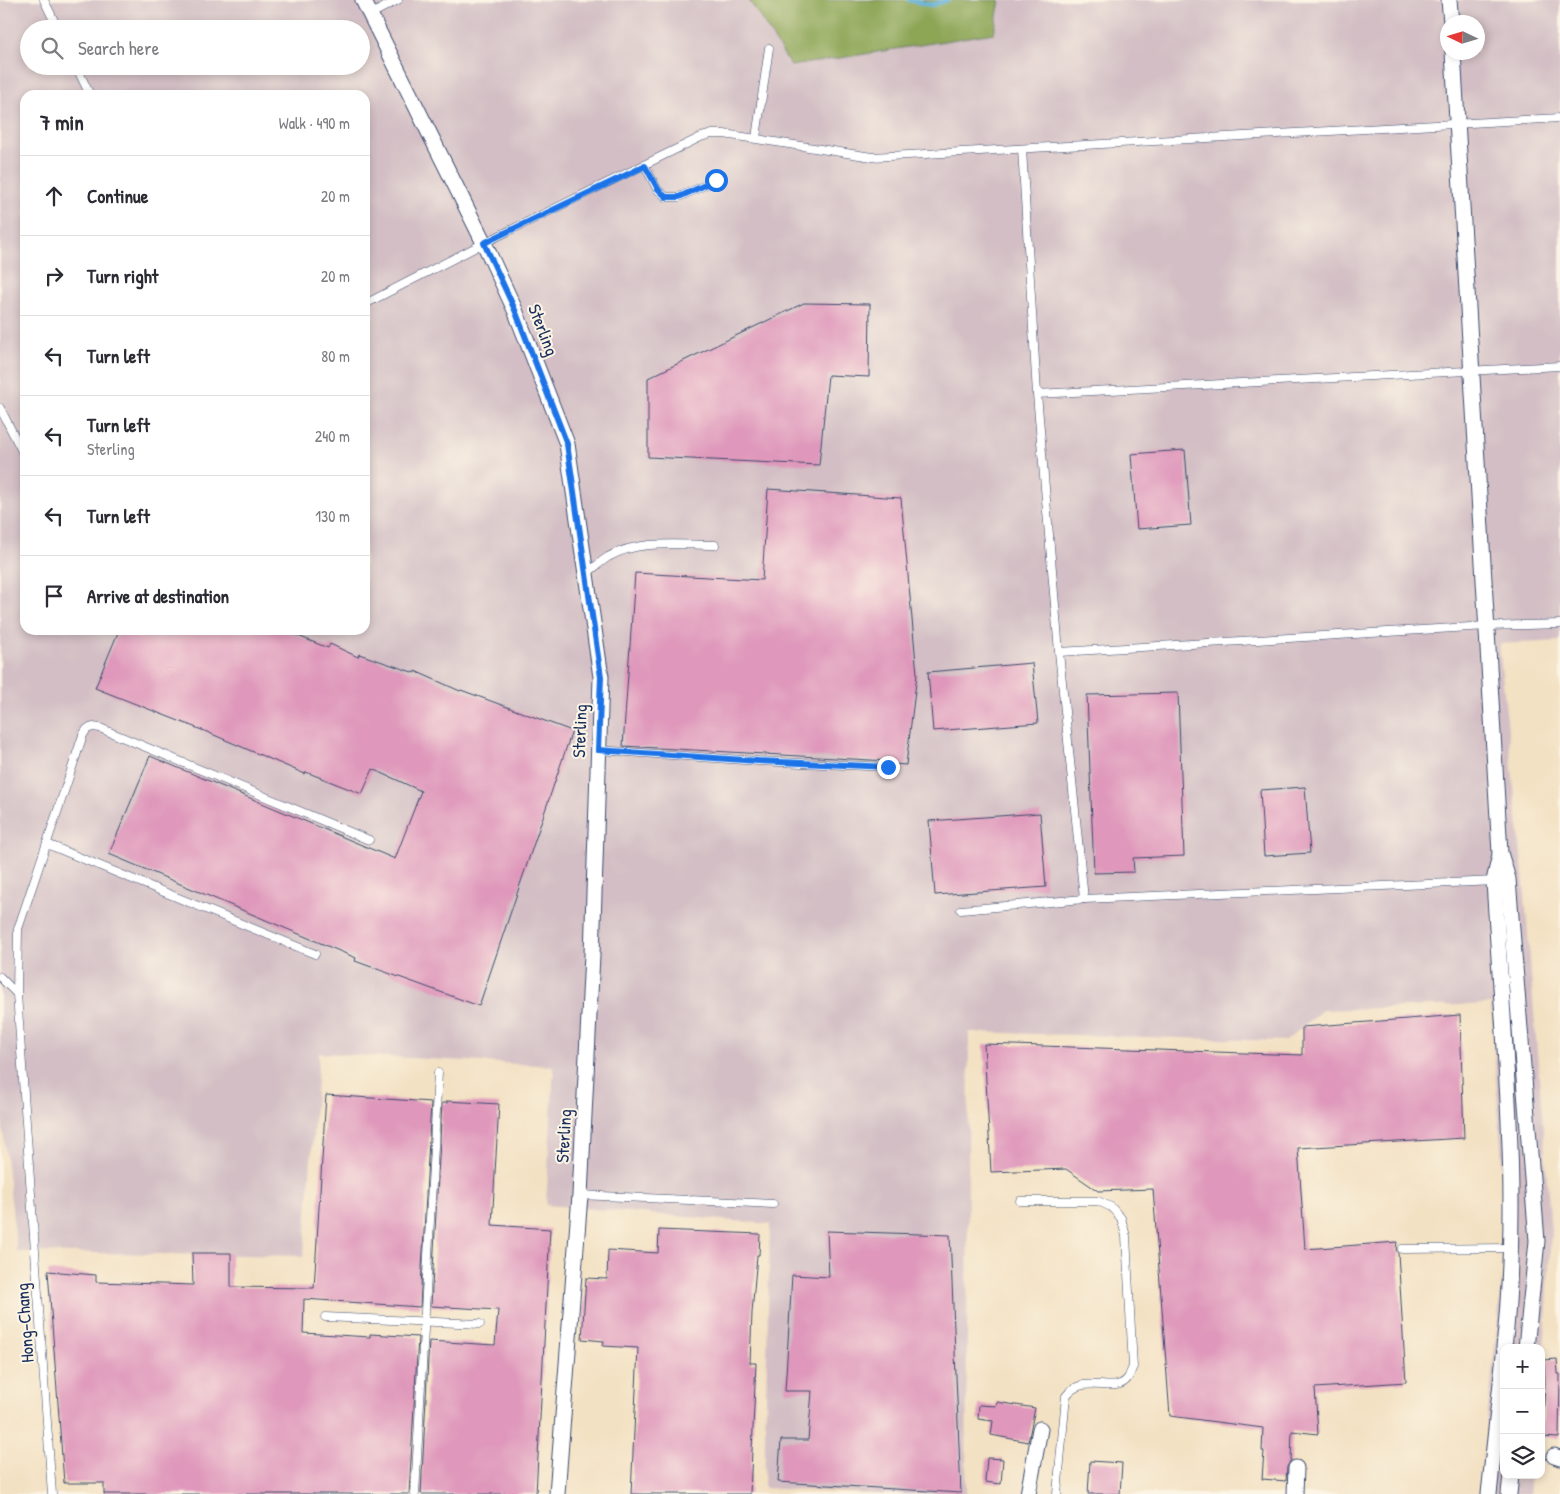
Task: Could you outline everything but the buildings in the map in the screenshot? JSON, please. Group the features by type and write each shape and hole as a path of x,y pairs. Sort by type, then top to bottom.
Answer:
{"street":[{"name":"Sterling","path":"363,0 484,243 515,310 567,444 601,677 592,964 580,1194 557,1494"},
{"path":"1449,0 1450,15"},
{"path":"1454,60 1500,853 1503,1035 1512,1174 1511,1248 1504,1344"},
{"path":"1501,880 1520,1034 1537,1241 1526,1344"},
{"path":"1503,1035 1520,1034"},
{"path":"1512,1174 1531,1172"},
{"path":"1508,1311 1529,1313"},
{"path":"1489,1494 1499,1445 1502,1389"},
{"path":"1028,1494 1040,1429"},
{"path":"1295,1494 1296,1468"},
{"path":"1509,1494 1511,1479"}],"lane":[{"path":"44,0 54,20"},
{"path":"371,14 398,0"},
{"path":"756,138 770,48"},
{"path":"80,75 88,90"},
{"path":"370,301 484,243 712,134 756,138 872,157 1560,118"},
{"path":"1022,149 1037,394 1059,652 1084,899"},
{"path":"645,166 658,189 666,197 679,197 716,180"},
{"path":"1037,394 1560,366"},
{"path":"0,408 20,447"},
{"path":"586,574 608,557 623,551 665,544 715,545"},
{"path":"1059,652 1487,626 1560,624"},
{"name":"Hong-Chang","path":"52,1494 17,994 18,929 83,735 87,729 93,727 100,728 369,840"},
{"path":"598,750 758,761 888,767"},
{"path":"47,844 315,954"},
{"path":"961,910 1084,899 1501,880"},
{"path":"0,977 17,994"},
{"path":"416,1494 438,1073"},
{"path":"580,1194 774,1204"},
{"path":"1020,1201 1098,1201 1111,1207 1121,1218 1126,1236 1133,1367 1128,1379 1119,1385 1079,1384 1071,1389 1066,1396 1057,1494"},
{"path":"1402,1249 1511,1248"},
{"path":"325,1317 480,1324"}],"shaded area":[{"path":"0,0 749,0 791,66 994,33 1000,0 1560,0 1560,641 1499,644 1524,883 1551,1231 1544,1344 1500,1344 1500,1479 1531,1479 1529,1494 1479,1494 1507,1235 1491,1004 1322,1010 1286,1041 969,1032 966,1494 877,1494 764,1488 770,1224 546,1205 554,1066 319,1053 304,1256 17,1252 0,1104"}],"green space":[{"path":"749,0 1000,0 994,33 791,66"}],"waterway":[{"path":"909,0 932,5 948,0"}],"route":[{"path":"716,180 679,197 666,197 658,189 645,166 484,243 515,310 567,444 601,677 598,750 758,761 888,767"}]}
